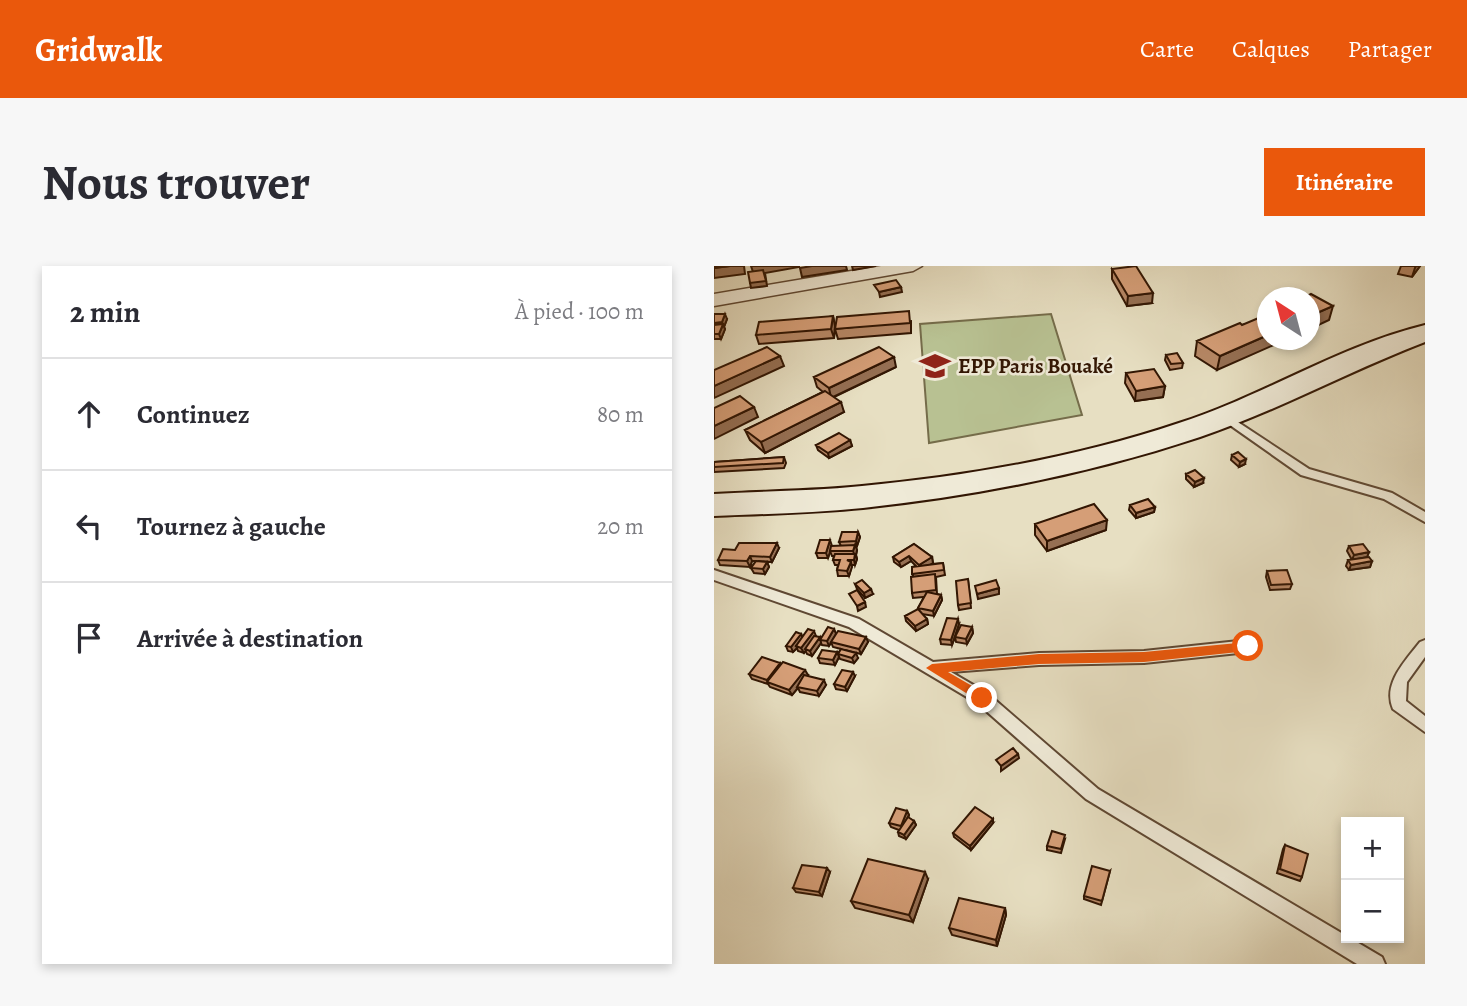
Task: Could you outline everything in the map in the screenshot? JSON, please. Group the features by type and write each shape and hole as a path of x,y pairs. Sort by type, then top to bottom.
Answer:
{"street":[{"path":"714,300 914,266"},
{"path":"1354,359 1425,309"},
{"path":"714,505 862,497 986,480 1102,455 1190,430 1354,359 1425,333"}],"lane":[{"path":"1224,416 1305,472 1388,496 1425,518"},
{"path":"714,575 854,622 982,698 1092,794 1375,964"},
{"path":"932,668 1039,659 1144,657 1248,646"},
{"path":"1425,646 1400,681 1398,704 1425,725"}],"green space":[{"path":"1051,314 1082,415 929,443 920,324"}],"building":[{"path":"1136,266 1153,293 1128,296 1112,269"},
{"path":"763,270 766,281 750,283 748,272"},
{"path":"896,280 901,287 879,292 874,285"},
{"path":"1320,299 1333,306 1320,312"},
{"path":"909,311 910,323 835,329 837,317"},
{"path":"714,314 725,314 722,322 714,323"},
{"path":"833,316 831,329 756,335 759,322"},
{"path":"1257,319 1257,340 1220,356 1197,341 1240,323 1242,325"},
{"path":"723,324 719,334 714,334 714,325"},
{"path":"767,347 780,356 714,386 714,370"},
{"path":"879,347 894,357 829,388 814,377"},
{"path":"1177,353 1183,363 1171,364 1166,355"},
{"path":"1154,369 1165,386 1136,391 1126,373"},
{"path":"825,391 841,402 761,442 745,430"},
{"path":"740,396 754,407 714,426 714,408"},
{"path":"839,433 850,440 828,453 816,445"},
{"path":"1238,452 1246,459 1240,462 1232,455"},
{"path":"784,457 783,463 714,467 714,462"},
{"path":"1195,470 1204,478 1195,482 1186,474"},
{"path":"1148,499 1155,507 1136,513 1130,505"},
{"path":"1094,504 1107,520 1047,541 1035,524"},
{"path":"842,532 858,532 856,541 839,542"},
{"path":"820,540 830,540 826,553 816,553"},
{"path":"739,543 777,543 770,557 750,556 747,561 718,560 723,549 735,550"},
{"path":"914,544 932,557 919,565 909,556 899,562 893,557"},
{"path":"1363,544 1369,552 1354,555 1349,546"},
{"path":"855,545 853,551 830,551 831,546"},
{"path":"835,554 855,554 854,560 847,560 851,562 847,571 837,570 840,560 833,560"},
{"path":"1369,557 1372,561 1351,565 1348,560"},
{"path":"756,561 767,562 763,569 751,568"},
{"path":"943,563 944,570 912,574 912,567"},
{"path":"1287,570 1292,584 1271,585 1267,571"},
{"path":"935,574 936,590 912,593 911,577"},
{"path":"968,579 971,603 958,605 956,581"},
{"path":"862,580 871,589 864,593 855,584"},
{"path":"996,580 999,588 977,594 975,586"},
{"path":"857,590 865,602 857,606 849,594"},
{"path":"927,592 941,595 933,611 918,608"},
{"path":"918,609 927,619 915,626 905,616"},
{"path":"947,618 958,619 951,640 940,639"},
{"path":"961,625 972,627 966,639 955,637"},
{"path":"828,627 834,629 827,641 820,640"},
{"path":"808,629 814,631 801,648 796,646"},
{"path":"838,631 866,637 859,649 831,642"},
{"path":"796,632 801,634 791,647 786,646"},
{"path":"814,636 820,637 810,651 805,649"},
{"path":"841,649 856,653 852,658 838,654"},
{"path":"822,650 837,652 833,660 818,658"},
{"path":"762,657 780,663 767,680 749,674"},
{"path":"783,662 805,670 789,690 767,682"},
{"path":"842,670 853,672 845,687 834,684"},
{"path":"804,675 824,680 817,691 797,687"},
{"path":"1013,748 1018,754 1001,766 996,760"},
{"path":"975,807 993,819 970,846 953,833"},
{"path":"896,808 907,811 901,826 889,823"},
{"path":"908,817 914,821 904,835 898,832"},
{"path":"1052,831 1065,835 1061,849 1047,846"},
{"path":"1285,845 1308,854 1302,877 1280,869"},
{"path":"868,859 925,872 909,915 851,901"},
{"path":"802,865 827,868 819,892 793,888"},
{"path":"1092,866 1110,871 1102,901 1084,896"},
{"path":"959,898 1005,908 996,940 949,928"}],"place":[{"name":"EPP Paris Bouaké","path":"935,366"}],"route":[{"path":"982,698 932,668 1039,659 1144,657 1248,646"}]}
